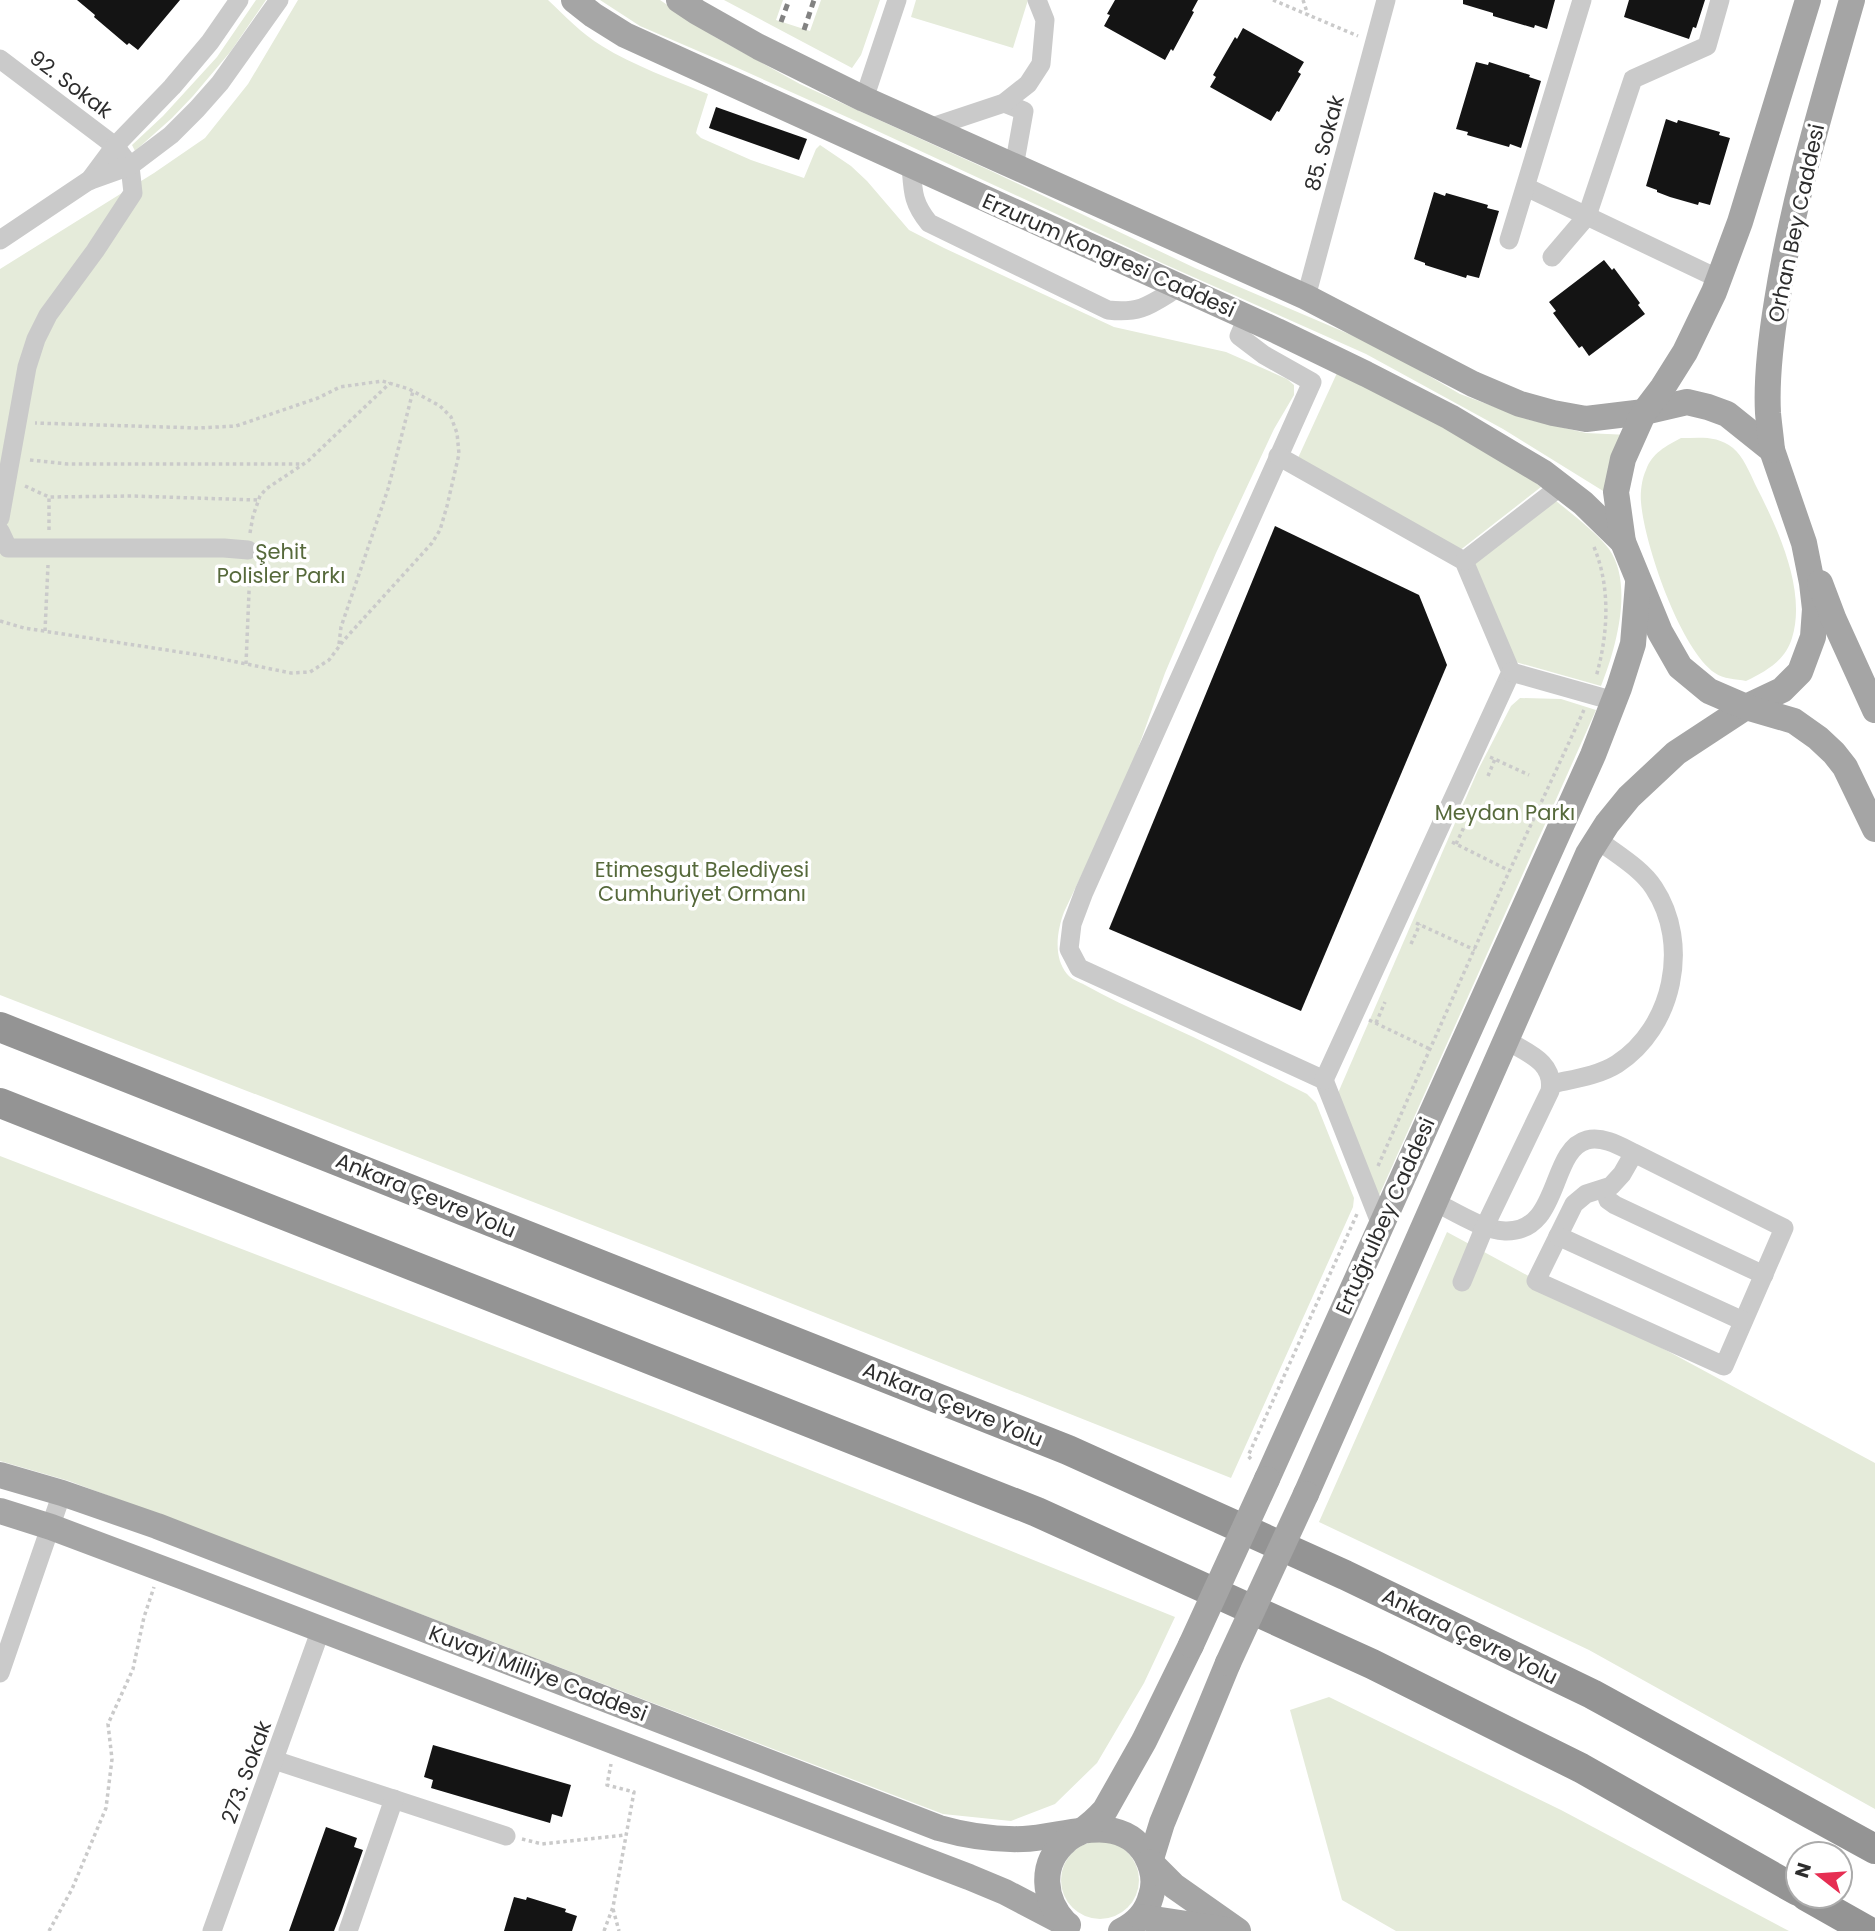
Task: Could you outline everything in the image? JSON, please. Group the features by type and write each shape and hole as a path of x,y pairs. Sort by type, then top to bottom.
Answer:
{"highway":[{"name":"Ankara Çevre Yolu","path":"0,1027 1068,1450 1345,1575 1592,1694 1875,1849"},
{"path":"0,1103 1037,1512 1372,1664 1581,1768 1784,1883"},
{"path":"1831,1910 1868,1931"}],"main road":[{"name":"Erzurum Kongresi Caddesi","path":"574,0 625,35 1247,318 1450,417 1544,473 1583,503 1623,542"},
{"name":"Erzurum Kongresi Caddesi","path":"679,0 759,47 864,99 1306,297 1473,384 1520,404 1586,419 1644,412 1687,402 1727,414 1772,450"},
{"path":"1808,0 1759,163 1719,279 1685,352 1644,412 1623,459 1616,492 1623,542 1660,632 1680,667 1709,691 1746,707 1794,722 1826,745 1845,768 1875,829"},
{"name":"Orhan Bey Caddesi","path":"1804,543 1772,450 1768,377 1783,265 1812,140 1852,0"},
{"path":"1804,543 1834,620 1875,710"},
{"name":"Ertuğrulbey Caddesi","path":"1135,1926 1149,1905 1153,1891 1154,1877 1150,1862 1161,1823 1228,1663 1306,1494 1588,854 1629,797 1676,753 1746,707 1782,690 1800,672 1813,637 1815,609 1804,543"},
{"name":"Ertuğrulbey Caddesi","path":"1072,1929 1057,1914 1049,1899 1046,1883 1049,1867 1056,1852 1067,1840 1097,1819 1116,1793 1161,1710 1191,1645 1262,1471 1381,1225 1594,755 1602,697 1633,644 1638,578"},
{"name":"Kuvayi Milliye Caddesi","path":"0,1475 157,1526 939,1828 968,1836 995,1839 1027,1839 1081,1832"},
{"name":"Kuvayi Milliye Caddesi","path":"0,1511 163,1569 969,1877 1006,1892 1072,1929"},
{"path":"1081,1832 1097,1828 1114,1830 1129,1837 1142,1848 1150,1862 1174,1886 1236,1931"},
{"path":"1135,1926 1236,1931"}],"street":[{"path":"88,181 115,146 188,69 239,0"},
{"path":"0,240 88,181 130,166 155,148 197,109 240,56 279,0"},
{"path":"864,99 897,0"},
{"path":"929,128 1004,103 1028,84 1041,64 1045,20 1037,0"},
{"name":"85. Sokak","path":"1306,297 1387,0"},
{"path":"1509,240 1583,0"},
{"path":"1552,257 1587,216 1633,79 1707,46 1720,0"},
{"name":"92. Sokak","path":"0,59 115,146 130,166"},
{"path":"1004,103 1024,111 1014,167"},
{"path":"911,165 913,193 918,209 929,223 1108,310 1128,312 1147,307 1179,287"},
{"path":"0,517 27,367 36,339 48,315 96,251 133,192 130,166"},
{"path":"1526,187 1719,279"},
{"path":"1247,318 1239,336 1264,355 1312,382 1084,892 1072,925 1069,949 1079,968 1324,1080 1381,1225"},
{"path":"1278,457 1464,561 1511,672 1324,1080"},
{"path":"1464,561 1561,486"},
{"path":"0,531 8,548 248,550"},
{"path":"1511,672 1602,697"},
{"path":"1551,1084 1603,1072 1632,1053 1654,1028 1669,990 1672,940 1662,902 1645,877 1598,840"},
{"path":"1462,1282 1485,1226 1548,1098 1551,1084 1544,1064 1506,1040"},
{"path":"1435,1202 1494,1230 1513,1231 1524,1228 1533,1223 1545,1208 1569,1155 1586,1140 1605,1140 1634,1153 1784,1228 1724,1366 1536,1281 1574,1203 1579,1198 1605,1190 1618,1181 1634,1153"},
{"path":"1605,1190 1608,1200 1615,1205 1764,1275"},
{"path":"1558,1236 1743,1321"},
{"path":"0,1673 62,1493"},
{"name":"273. Sokak","path":"212,1931 321,1629"},
{"path":"274,1760 506,1836"},
{"path":"348,1931 394,1799"}],"path":[{"path":"1273,0 1375,43"},
{"path":"1303,0 1308,15"},
{"path":"0,621 24,628 291,673 310,672 329,660 432,543 440,530 459,454 457,433 451,418 440,406 412,391 382,381 340,387 318,398 236,426 198,428 58,425 17,421"},
{"path":"246,664 251,574 248,550 258,500 266,489 304,464 390,383"},
{"path":"338,648 341,627 388,489 412,391"},
{"path":"10,457 68,464 304,464"},
{"path":"7,477 50,497 258,500"},
{"path":"1262,1471 1248,1456 1579,723 1602,697 1605,590 1596,549 1588,538"},
{"path":"1475,751 1529,775"},
{"path":"1489,776 1495,759"},
{"path":"1456,844 1464,827"},
{"path":"1436,835 1510,871"},
{"path":"1399,915 1475,950"},
{"path":"1411,944 1420,924"},
{"path":"1376,1024 1385,1002"},
{"path":"1354,1014 1430,1049"},
{"path":"49,1931 72,1889 106,1808 112,1759 108,1724 133,1669 144,1617 163,1569"},
{"path":"604,1931 613,1906 634,1792 607,1785 615,1741"},
{"path":"506,1836 542,1844 626,1835"},
{"path":"613,1906 619,1931"}],"green space":[{"path":"256,0 266,0 231,51 172,118 135,151 132,145 163,116 217,57"},
{"name":"Etimesgut Belediyesi Cumhuriyet Ormanı","path":"298,0 548,0 602,46 654,72 708,94 696,133 701,138 751,160 804,178 820,145 851,166 867,181 909,230 944,248 1114,327 1226,352 1287,379 1294,385 1294,395 1274,429 1216,553 1165,673 1127,779 1064,912 1058,944 1063,967 1073,979 1307,1094 1316,1103 1354,1198 1353,1207 1231,1478 662,1252 0,995 0,269 205,138 248,84"},
{"path":"600,0 660,0 715,37 800,84 1195,268 1349,334 1400,359 1460,394 1530,420 1586,433 1629,435 1608,494 1503,429 1366,354 858,122 640,26"},
{"path":"724,0 783,0 776,20 810,31 821,0 880,0 861,55 852,68"},
{"path":"916,0 1028,0 1013,48 911,17"},
{"path":"1337,373 1445,427 1541,487 1459,551 1298,458"},
{"path":"1681,438 1715,439 1737,451 1764,501 1793,580 1796,619 1789,646 1780,659 1746,681 1715,673 1689,642 1666,594 1649,543 1641,502 1643,477 1656,455"},
{"path":"1556,501 1598,537 1609,549 1616,563 1620,580 1620,617 1617,636 1601,686 1512,661 1472,566"},
{"name":"Meydan Parkı","path":"1520,698 1561,699 1596,710 1378,1198 1338,1093 1478,770 1511,706"},
{"path":"0,1156 671,1414 1175,1617 1144,1683 1097,1763 1055,1804 1011,1821 943,1814 227,1540 69,1481 0,1461"},
{"path":"1447,1232 1875,1463 1875,1809 1589,1650 1319,1522"},
{"path":"1329,1697 1561,1810 1789,1931 1396,1931 1342,1900 1290,1710"},
{"path":"1100,1841 1115,1844 1128,1852 1136,1865 1139,1880 1136,1895 1128,1908 1115,1916 1100,1919 1085,1916 1072,1908 1064,1895 1061,1880 1064,1865 1072,1852 1085,1844"}],"building":[{"path":"77,0 180,0 138,50 129,43 127,45"},
{"path":"1115,0 1198,0 1173,51 1171,49 1165,60 1104,26"},
{"path":"1463,0 1555,0 1547,29 1493,16 1493,13 1463,4"},
{"path":"1629,0 1705,0 1696,28 1693,27 1689,39 1624,17"},
{"path":"1243,28 1304,62 1298,72 1301,74 1271,121 1210,87 1216,77 1213,75"},
{"path":"1476,62 1488,65 1489,62 1541,81 1521,148 1467,135 1468,132 1456,129"},
{"path":"716,107 807,139 799,160 709,128"},
{"path":"1666,119 1720,132 1719,135 1730,138 1710,205 1699,202 1698,205 1670,197 1646,186"},
{"path":"1434,192 1488,205 1487,208 1499,211 1479,278 1467,275 1466,278 1414,259"},
{"path":"1604,260 1612,270 1614,268 1645,314 1589,356 1582,346 1579,348 1553,313 1556,311 1549,302"},
{"path":"1275,526 1419,595 1447,665 1301,1011 1109,929"},
{"path":"433,1745 571,1785 562,1817 552,1814 550,1823 431,1788 433,1780 424,1777"},
{"path":"326,1827 357,1838 354,1847 363,1850 341,1913 334,1931 289,1931"},
{"path":"514,1897 526,1900 527,1897 566,1909 565,1912 577,1916 572,1931 504,1931"}],"railway":[{"path":"781,22 789,0"},
{"path":"804,30 814,0"}],"park label":[{"name":"Şehit Polisler Parkı","path":"281,563"}]}
